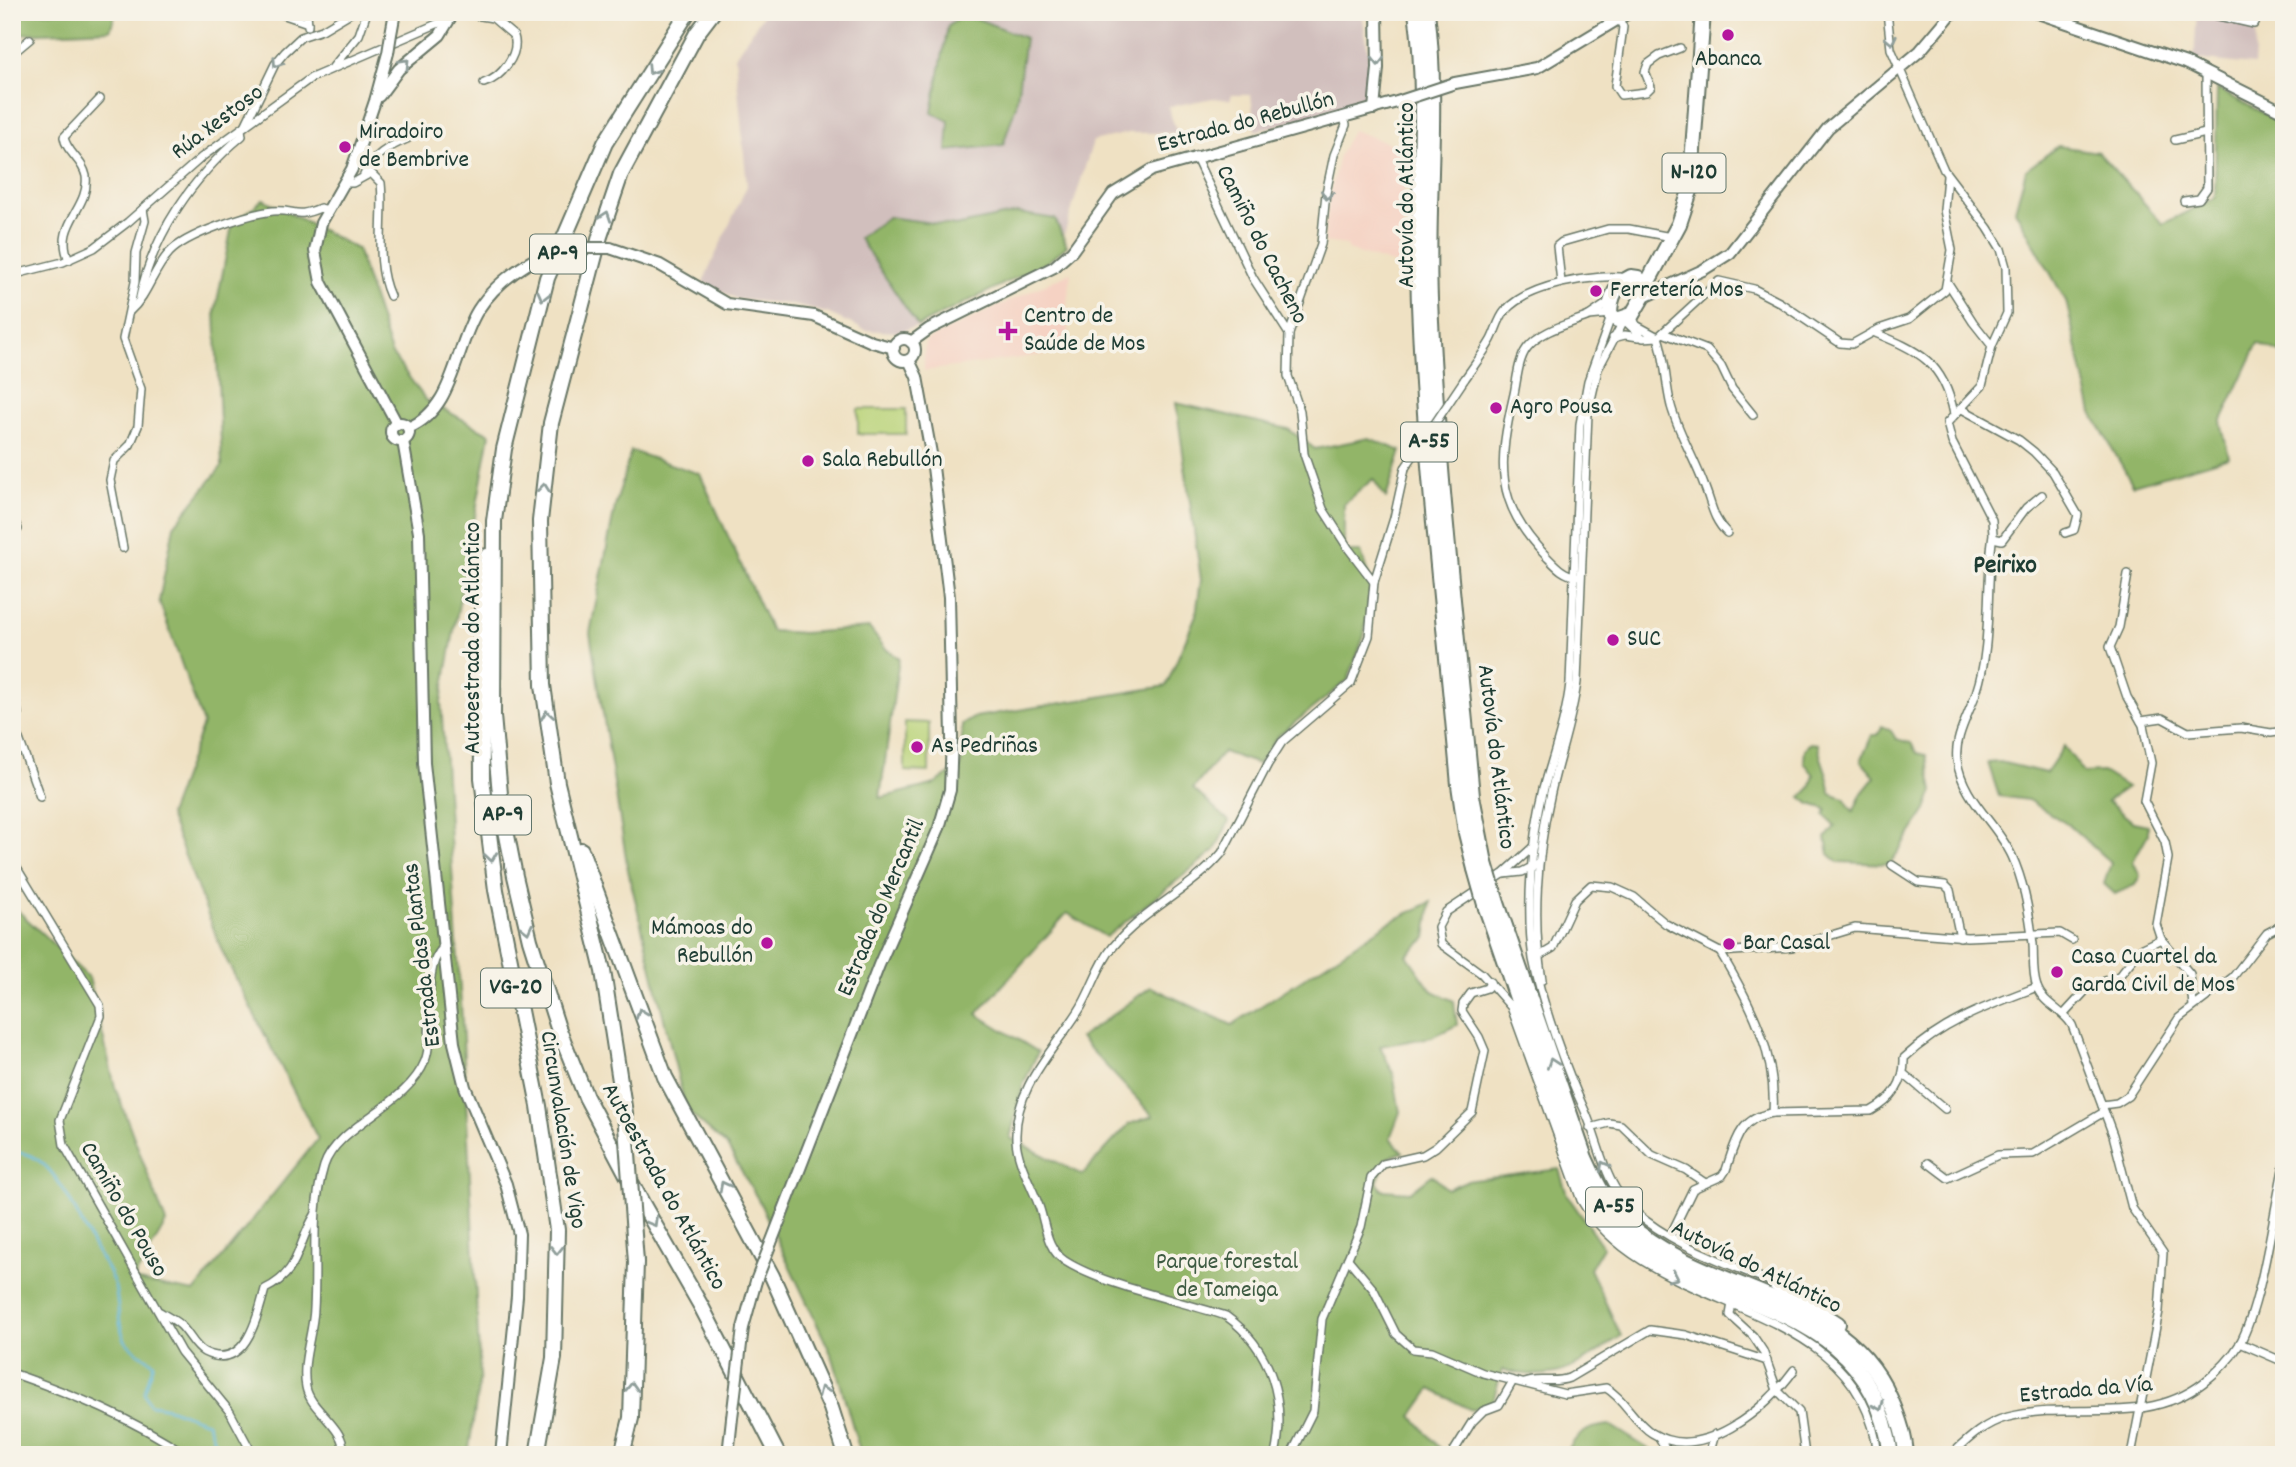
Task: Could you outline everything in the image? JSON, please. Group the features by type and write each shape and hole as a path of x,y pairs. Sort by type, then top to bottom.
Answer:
{"highway":[{"name":"Autoestrada do Atlántico","path":"688,12 605,143 547,278 504,449 494,521 493,716 501,805 530,940 557,1026 586,1097 701,1306 778,1455"},
{"name":"AP-9","path":"622,1455 631,1418 636,1262 625,1113 603,971 557,783 543,685 540,520 551,423 596,249 621,174 697,33 713,12"},
{"name":"Autovía do Atlántico","path":"1416,12 1420,73 1420,335 1459,785 1549,1103 1586,1189 1606,1218 1623,1236 1662,1262 1768,1308 1838,1348 1856,1366 1881,1409 1891,1455"},
{"name":"Autovía do Atlántico","path":"1427,12 1431,74 1428,201 1432,326 1480,866"},
{"name":"N-120","path":"1646,284 1686,207 1693,176 1703,12"},
{"path":"1617,309 1646,284"},
{"path":"1617,309 1646,284"},
{"name":"Circunvalación de Vigo","path":"494,521 484,571 481,631 482,778 496,890 539,1106 556,1230 554,1358 537,1455"},
{"name":"AP-9","path":"557,783 665,1077 772,1276 831,1408 846,1455"},
{"name":"Autovía do Atlántico","path":"1492,906 1585,1158 1599,1188 1623,1220 1671,1253 1802,1311 1829,1326 1865,1358 1883,1382 1898,1417 1906,1455"},
{"path":"1523,1041 1540,1065"},
{"path":"1549,1103 1567,1167"},
{"path":"1776,1284 1824,1312 1857,1340 1873,1361 1883,1382"}],"street":[{"path":"276,12 308,23"},
{"path":"307,12 309,33"},
{"path":"139,303 155,244 186,199 242,136 243,127 275,64 285,51 309,33 322,30 352,12"},
{"path":"332,69 359,35 368,12"},
{"path":"396,12 375,101 345,183 317,234 315,251 321,282 397,424 408,428 430,417 439,404 469,326 487,297 519,268 539,257 576,248 610,248 649,260 727,304 814,316 872,342 894,348"},
{"path":"1374,109 1378,68 1377,12"},
{"name":"Estrada do Rebullón","path":"911,342 929,329 1054,267 1072,251 1104,205 1123,186 1152,170 1195,156 1344,124 1374,109 1455,83 1537,68 1630,12"},
{"path":"1887,12 1891,49 1947,175 1988,228 2004,258 2008,291 2007,313 1992,346 1982,386 1947,423 1948,432 1992,520 1993,538 1980,672 1957,745 1957,759 1961,778 1972,800 2004,842 2017,867 2031,936 2037,987 2048,1002 2065,1013 2103,1109 2132,1208 2163,1252 2159,1311 2130,1455"},
{"path":"1275,1455 1279,1437 1275,1383 1265,1356 1245,1330 1226,1316 1086,1272 1062,1259 1050,1245 1016,1138 1029,1084 1040,1062 1084,1003 1103,961 1115,945 1149,913 1212,865 1222,853 1282,742 1351,683 1369,636 1374,582 1394,518 1405,468 1491,340 1504,312 1560,282 1605,278 1646,284 1703,270 1730,253 1828,128 1932,38 1952,12"},
{"path":"2035,12 2206,72 2284,111"},
{"path":"2068,23 2077,12"},
{"path":"2201,12 2255,24 2261,12"},
{"path":"375,101 399,69 440,34 455,13 493,18 514,36 516,48 503,71 484,83"},
{"name":"Rúa Xestoso","path":"12,275 69,260 94,248 202,157 303,83 440,24 455,13"},
{"path":"1619,19 1623,27 1615,86 1621,95 1647,92 1651,87 1645,72 1648,64 1680,48"},
{"path":"12,54 30,39"},
{"path":"2184,201 2199,200 2207,188 2206,72"},
{"path":"69,260 64,235 82,197 86,174 64,137 100,99"},
{"path":"1289,334 1321,244 1326,193 1344,124"},
{"path":"2175,140 2206,133"},
{"path":"364,175 370,161 379,153 407,139"},
{"name":"Camiño do Cacheno","path":"1195,156 1253,278 1289,334 1288,376 1300,411 1304,454 1313,485 1335,529 1374,582"},
{"path":"345,183 353,183 370,173 381,183 384,206 382,274 390,296"},
{"path":"1612,338 1625,334 1643,338 1660,335 1719,281 1754,289 1779,302 1840,343 1852,345 1873,332 1909,319 1945,290 1948,283 1952,250 1944,210 1947,175"},
{"path":"130,311 139,303 169,254 214,227 273,211 302,215 320,208 328,210"},
{"path":"123,548 110,480 114,461 130,445 138,426 141,389 123,344 130,311 136,253 145,221 143,209"},
{"path":"1560,282 1556,246 1562,242 1608,229 1629,229 1672,237"},
{"path":"1605,278 1612,282 1617,309 1612,338 1598,369 1588,413 1568,704 1545,786 1534,845 1536,958 1546,1001 1585,1111 1598,1157 1616,1190 1633,1210 1670,1236 1776,1284"},
{"path":"1948,283 1992,346"},
{"path":"1577,576 1559,569 1519,527 1506,494 1503,454 1516,383 1527,348 1546,333 1589,316 1617,309"},
{"path":"1589,316 1617,309"},
{"path":"1617,309 1636,325 1707,350 1721,366 1732,389 1754,415"},
{"path":"1617,309 1643,338"},
{"path":"1536,958 1544,827 1577,682 1581,412 1591,369 1617,309"},
{"path":"1873,332 1928,359 1949,390 1954,414"},
{"path":"1660,335 1671,404 1681,435 1705,487 1712,514 1727,533"},
{"path":"900,341 911,342 915,352 909,360 896,358 894,348 900,341"},
{"name":"Estrada do Mercantil","path":"728,1455 743,1328 756,1281 879,965 939,828 950,790 952,725 949,597 932,459 917,377 909,360"},
{"path":"1960,408 2019,440 2053,472 2078,515 2074,530 2065,533"},
{"path":"397,424 392,434 397,440 402,441 407,437 408,428"},
{"name":"Estrada das Plantas","path":"402,441 419,533 424,763 443,948 460,1073 506,1184 519,1234 516,1308 501,1455"},
{"path":"1993,538 2002,540 2026,508 2042,495"},
{"path":"12,516 18,529"},
{"path":"2128,574 2119,627 2110,647 2127,697 2141,721 2151,763 2144,801 2165,842 2168,858 2156,924 2161,939 2190,974 2193,1006"},
{"path":"12,680 18,714 12,720"},
{"path":"2141,721 2162,718 2189,732 2241,728 2271,733 2284,731"},
{"path":"12,729 19,739 40,797"},
{"path":"1538,933 1534,866 1549,786 1564,748"},
{"path":"1534,845 1503,874 1453,906 1441,919 1438,936 1446,950 1490,982 1504,998 1549,1103"},
{"name":"Camiño do Pouso","path":"12,860 100,1005 101,1016 60,1120 59,1129 64,1145 181,1352 230,1412 253,1455"},
{"path":"1520,860 1534,866"},
{"path":"1892,865 1919,882 1945,885 1950,890 1960,937"},
{"path":"1503,874 1534,866"},
{"path":"1514,873 1528,877 1533,886"},
{"path":"1536,958 1550,951 1575,900 1591,885 1612,887 1633,897 1666,924 1720,952 1792,947 1855,928 1960,937 2060,933 2072,940"},
{"path":"1928,1163 1948,1178 1998,1155 2033,1154 2103,1109 2118,1104 2127,1096 2179,1018 2193,1006 2215,994 2233,977 2267,933 2284,924"},
{"path":"2065,1013 2089,987 2119,976 2142,948 2161,939"},
{"path":"343,1455 344,1448 333,1426 306,1391 304,1376 314,1311 316,1213 324,1164 336,1145 417,1080 426,1057 433,964 443,948"},
{"path":"1720,952 1759,1023 1775,1090 1773,1113"},
{"path":"1484,990 1490,982"},
{"path":"1670,1236 1685,1200 1693,1189 1721,1177 1726,1170 1740,1128 1758,1117 1773,1113 1871,1111 1884,1104 1905,1075 1904,1058 1953,1020 2037,987"},
{"path":"1291,1455 1313,1411 1322,1319 1361,1227 1371,1178 1378,1167 1423,1155 1436,1147 1472,1112 1485,1051 1462,1011 1462,1004 1471,993 1484,990 1504,998"},
{"path":"1905,1075 1945,1109"},
{"path":"1590,1128 1609,1123 1621,1125 1652,1155 1686,1170 1705,1183"},
{"name":"Estrada da Vía","path":"1951,1455 1975,1432 2006,1418 2040,1411 2141,1410 2164,1405 2193,1391 2221,1368 2240,1343 2250,1320 2284,1165"},
{"path":"1567,1167 1594,1222 1615,1244 1642,1262 1807,1340 1839,1367 1864,1405 1876,1437 1878,1455"},
{"path":"157,1310 179,1324 203,1352 222,1356 243,1348 255,1326 265,1289 281,1281 293,1266 307,1227 316,1213"},
{"path":"1348,1259 1374,1290 1396,1334 1413,1349 1432,1351 1483,1373 1565,1394 1606,1388 1636,1422 1658,1436 1690,1444 1742,1419 1777,1390 1794,1370"},
{"path":"1731,1303 1730,1315 1753,1336 1767,1361 1777,1390 1800,1412 1805,1455"},
{"path":"1524,1384 1530,1380 1546,1383 1569,1378 1650,1330 1686,1335 1767,1361"},
{"path":"2240,1343 2284,1362"},
{"path":"12,1373 58,1389 156,1435 187,1455"},
{"path":"1452,1454 1472,1422 1483,1411 1499,1405 1513,1381"},
{"path":"1709,1455 1715,1434"},
{"path":"1658,1436 1669,1455"}],"shaded area":[{"path":"765,12 1362,12 1375,101 1255,131 1251,95 1232,95 1230,100 1213,98 1168,107 1177,133 1128,133 1093,141 1064,235 1055,219 1017,213 955,226 888,217 859,239 918,326 897,332 865,330 827,313 788,304 737,299 703,282 747,186 735,56"},
{"path":"2197,12 2263,12 2256,34 2254,65 2194,59"},
{"path":"1352,130 1406,149 1401,266 1347,250 1347,245 1324,242 1329,198 1339,156"},
{"name":"Centro de Saúde de Mos","path":"1071,272 1066,312 1071,351 924,371 927,340"}],"green space":[{"path":"12,12 116,12 110,30 20,34 12,22"},
{"path":"959,18 978,19 1025,38 1016,105 1003,145 947,151 949,121 932,112 948,26"},
{"path":"2217,89 2284,124 2284,355 2258,343 2221,422 2229,457 2133,485 2092,413 2066,301 2015,210 2026,170 2058,146 2098,152 2163,224 2215,198"},
{"path":"263,199 357,249 391,353 426,400 490,434 441,702 462,1020 480,1376 468,1455 12,1455 12,905 89,978 115,1087 166,1223 133,1280 194,1292 318,1139 222,951 169,815 203,724 159,601 174,526 222,466 215,312 232,225"},
{"path":"1017,213 1055,219 1067,246 1046,263 918,326 859,238 888,217 955,226"},
{"name":"Parque forestal de Tameiga","path":"1176,403 1288,429 1315,449 1369,438 1401,451 1386,498 1373,479 1344,504 1344,552 1361,552 1371,584 1364,636 1348,680 1278,736 1258,764 1223,752 1193,789 1229,821 1215,850 1106,937 1067,913 977,1014 1038,1052 1023,1085 1010,1138 1082,1175 1129,1124 1153,1116 1080,1038 1151,987 1232,1025 1388,923 1431,902 1426,938 1407,955 1431,990 1454,1001 1457,1025 1432,1037 1380,1046 1393,1073 1400,1112 1390,1138 1403,1152 1387,1158 1377,1182 1382,1190 1410,1192 1432,1175 1447,1189 1466,1181 1559,1169 1567,1195 1603,1247 1590,1269 1621,1336 1578,1364 1553,1374 1522,1374 1502,1370 1493,1401 1471,1410 1431,1389 1412,1416 1446,1455 861,1455 833,1358 759,1201 727,1146 686,1110 628,870 590,633 615,507 631,451 700,474 771,631 803,633 869,628 885,648 899,658 880,798 932,785 961,767 962,725 975,717 1166,686 1196,615 1201,580"},
{"path":"858,409 906,409 906,434 858,434"},
{"name":"As Pedriñas","path":"905,722 929,723 929,772 905,771"},
{"path":"1882,726 1891,731 1896,739 1911,743 1917,753 1926,755 1933,791 1926,810 1890,864 1838,862 1829,854 1826,838 1835,826 1825,815 1827,809 1810,804 1801,797 1810,788 1814,775 1804,762 1805,749 1810,743 1818,744 1830,793 1844,798 1853,812 1862,793 1875,777 1861,761 1872,735 1878,735"},
{"path":"2064,746 2084,773 2103,772 2127,787 2107,801 2133,822 2148,825 2148,834 2133,861 2140,876 2135,885 2115,894 2104,884 2111,863 2070,826 2028,800 1999,796 1988,763 2000,762 2046,773"},
{"path":"1610,1425 1658,1455 1566,1455 1583,1432"}],"waterway":[{"path":"12,1154 26,1154 38,1160 50,1171 71,1202 113,1281 125,1340 134,1350 154,1363 144,1393 150,1405 172,1409 207,1422 220,1455"}],"place":[{"name":"Abanca","path":"1728,35"},
{"name":"Miradoiro de Bembrive","path":"345,147"},
{"name":"Ferretería Mos","path":"1596,291"},
{"name":"Centro de Saúde de Mos","path":"1008,331"},
{"name":"Agro Pousa","path":"1496,408"},
{"name":"Sala Rebullón","path":"808,461"},
{"name":"SUC","path":"1613,640"},
{"name":"As Pedriñas","path":"917,747"},
{"name":"Mámoas do Rebullón","path":"767,943"},
{"name":"Bar Casal","path":"1729,944"},
{"name":"Casa Cuartel da Garda Civil de Mos","path":"2057,972"}],"district":[{"name":"Peirixo","path":"2005,566"}]}
